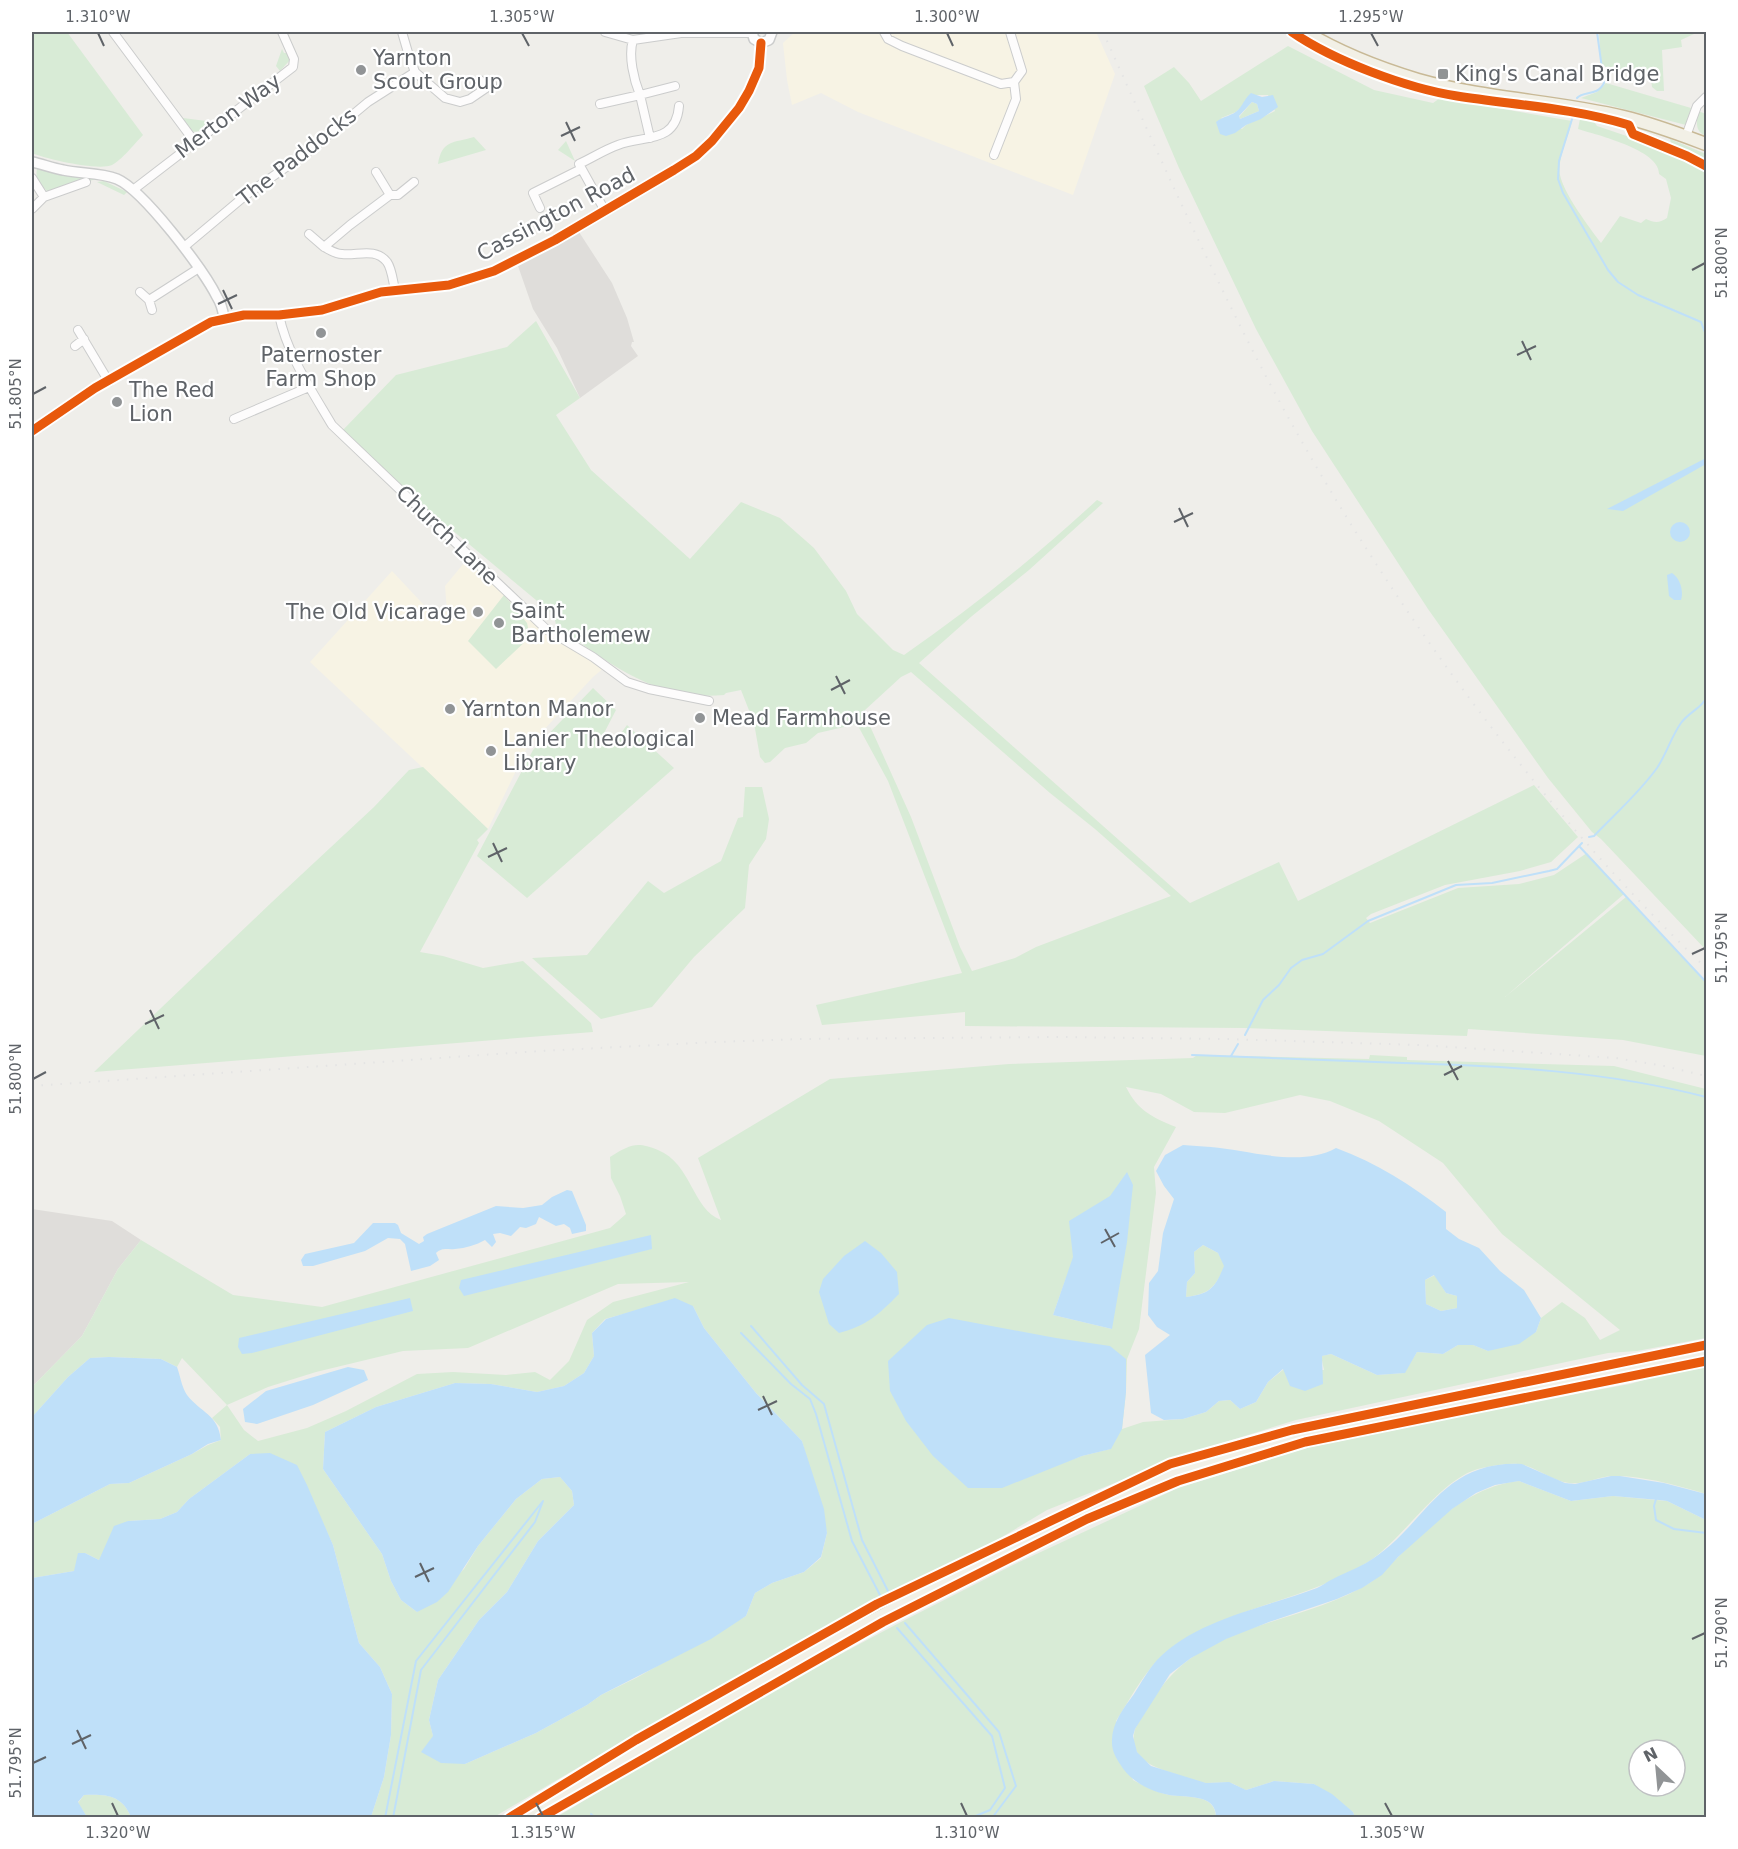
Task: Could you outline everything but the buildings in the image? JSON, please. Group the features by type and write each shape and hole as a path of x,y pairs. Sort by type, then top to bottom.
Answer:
{"highway":[{"path":"1305,32 1350,56 1420,80 1616,116 1650,124 1707,144"},
{"path":"521,1818 663,1735 896,1608 1102,1503 1173,1473 1304,1433 1707,1352"}],"street":[{"path":"113,32 194,141"},
{"name":"Merton Way","path":"133,189 293,67 294,59 282,32"},
{"path":"402,32 416,72 450,101 460,102 470,99 489,86 480,80"},
{"path":"605,32 633,40 681,33 752,32 754,39 761,43 769,40 772,32"},
{"path":"884,32 888,39 902,46 1001,84 1014,82"},
{"path":"994,155 1016,99 1014,82 1022,70 1010,32"},
{"path":"633,40 631,46 634,74 650,138"},
{"name":"Cassington Road","path":"32,431 76,399 206,325 225,318 322,310 395,290 442,287 483,276 555,240 688,161 712,141 739,108 749,91 759,68 761,43"},
{"name":"The Paddocks","path":"184,248 246,195 308,152 368,102 416,72"},
{"path":"600,104 675,86"},
{"path":"1686,136 1697,106 1707,97"},
{"path":"605,211 579,164 618,145 662,135 672,128 678,118 679,106"},
{"path":"32,162 116,179 133,189 199,268 218,298 225,318"},
{"path":"540,208 533,193 581,169"},
{"path":"376,172 390,195"},
{"path":"32,178 44,196"},
{"path":"32,208 44,196 86,182"},
{"path":"324,247 390,195 398,195 414,182"},
{"path":"309,234 334,253 343,255 373,253 381,257 388,264 395,290"},
{"path":"149,300 199,268"},
{"path":"140,292 149,300 152,310"},
{"name":"Church Lane","path":"279,315 289,344 309,387 332,425 546,629 627,682 649,689 709,701"},
{"path":"78,330 109,382"},
{"path":"75,346 84,339"},
{"path":"234,419 309,387"}],"shaded area":[{"path":"795,32 1096,32 1115,74 1073,195 858,112 821,93 792,105 783,43"},
{"path":"579,232 612,283 627,318 634,342 631,346 638,356 580,398 557,348 533,309 518,266"},
{"name":"Yarnton Manor","path":"464,563 493,580 539,624 605,667 527,748 488,829 310,662 392,571 438,620 447,611 445,586"},
{"path":"32,1209 112,1221 141,1240 118,1269 82,1336 32,1387"}],"green space":[{"path":"33,32 67,32 143,135 116,163 105,166 84,165 32,153"},
{"path":"1599,32 1706,33 1694,34 1681,40 1682,47 1662,50 1664,91 1657,91 1652,87 1651,79 1645,75 1601,66"},
{"path":"1288,46 1374,90 1433,103 1440,98 1572,121 1562,155 1560,175 1572,201 1601,243 1620,216 1641,223 1646,219 1657,222 1667,218 1671,198 1666,179 1659,174 1657,165 1649,158 1626,145 1578,129 1580,119 1585,117 1592,119 1597,126 1668,150 1702,167 1706,178 1706,950 1592,832 1548,778 1428,609 1312,431 1256,329 1179,168 1144,86 1174,67 1201,101","holes":["1254,95 1268,95 1275,111 1242,129 1221,118 1236,112"]},
{"path":"282,49 284,53 288,53 290,60 280,71 276,66"},
{"path":"1606,83 1691,108 1686,125 1581,98 1597,92"},
{"path":"1252,102 1257,104 1259,111 1240,119 1239,117"},
{"path":"176,109 183,118 214,122 203,131 191,132"},
{"path":"1698,111 1706,114 1706,136 1698,129"},
{"path":"474,137 486,150 438,164 442,150 446,146"},
{"path":"1670,139 1706,154 1706,163 1696,154 1671,143"},
{"path":"566,141 575,161 558,150"},
{"path":"37,169 97,179 47,191 38,181"},
{"path":"104,181 127,192 124,195 97,182"},
{"path":"536,321 580,398 556,415 591,470 690,559 741,502 780,518 814,548 846,591 857,614 893,650 904,655 1003,581 1097,500 1103,503 1029,570 919,663 1190,903 1279,862 1298,901 1534,785 1578,837 1551,862 1520,871 1445,885 1366,918 1370,923 1458,888 1519,884 1554,875 1587,853 1624,894 1505,997 1626,897 1706,983 1706,1056 1623,1040 1468,1029 1467,1036 1244,1028 965,1026 965,1012 822,1025 816,1005 962,973 888,781 857,724 818,733 806,743 785,748 770,762 765,763 760,757 754,723 741,690 724,695 699,696 676,692 654,686 594,653 556,625 554,615 434,515 342,431 396,375 507,347","holes":["911,672 1171,896 1036,947 1015,958 972,971 960,947 911,817 865,715 865,710 901,677"]},
{"path":"504,595 527,623 530,637 496,669 468,641"},
{"path":"593,688 616,710 602,737 614,743 627,725 674,768 527,898 477,856 533,750"},
{"path":"423,767 488,829 477,840 479,843 420,952 483,968 523,961 591,1023 593,1032 94,1072 374,807 409,770"},
{"path":"745,787 762,787 769,819 766,839 749,865 745,908 694,957 652,1007 601,1019 532,958 587,955 648,881 664,893 721,861 738,818 743,817"},
{"path":"1197,1055 1369,1059 1370,1055 1407,1057 1407,1060 1614,1066 1706,1089 1706,1338 1637,1351 1608,1353 1296,1420 1190,1453 1047,1510 1002,1537 693,1700 494,1817 371,1817 384,1777 391,1735 392,1694 380,1667 359,1643 333,1545 296,1465 250,1454 189,1499 177,1512 160,1519 128,1521 99,1560 85,1553 74,1571 32,1578 32,1524 110,1484 129,1483 221,1440 220,1427 212,1418 227,1405 182,1358 177,1367 161,1359 90,1358 68,1377 32,1417 32,1387 82,1336 118,1269 141,1240 233,1295 322,1307 610,1228 626,1214 611,1178 610,1157 633,1146 650,1147 669,1157 678,1165 704,1206 721,1220 698,1158 830,1079 1009,1064 1193,1058","holes":["1126,1087 1161,1094 1194,1112 1225,1113 1300,1095 1330,1101 1379,1121 1443,1163 1502,1234 1620,1330 1600,1340 1585,1318 1562,1302 1541,1318 1536,1332 1488,1351 1473,1345 1458,1345 1443,1354 1417,1352 1404,1373 1377,1375 1331,1354 1321,1356 1324,1370 1284,1369 1268,1382 1256,1402 1240,1409 1230,1400 1219,1401 1206,1412 1183,1419 1143,1422 1122,1429 1127,1359 1139,1329 1156,1193 1154,1167 1176,1127 1146,1112","1066,1278 1112,1329 1053,1315","689,1282 613,1302 587,1320 569,1361 550,1380 535,1372 506,1375 453,1372 417,1374 346,1411 307,1428 258,1441 244,1430 227,1405 268,1387 316,1372 403,1351 468,1348 618,1284","693,1306 704,1328 756,1393 802,1441 827,1533 821,1558 804,1572 772,1583 755,1593 746,1616 536,1733 465,1764 433,1736 429,1720 438,1680 479,1620 507,1592 538,1541 574,1505 572,1491 560,1477 542,1479 516,1499 478,1546 464,1569 417,1612 401,1600 391,1581 382,1554 323,1469 325,1432 376,1407 455,1383 491,1384 537,1392 564,1386 584,1373 594,1356 592,1333 605,1319 638,1310","954,1360 1110,1449 1045,1469"]},
{"path":"1203,1245 1218,1253 1225,1266 1210,1289 1186,1297 1187,1282 1195,1273 1194,1252"},
{"path":"1435,1275 1446,1293 1457,1296 1457,1308 1441,1311 1426,1304 1425,1280"},
{"path":"1706,1365 1706,1494 1636,1477 1608,1476 1580,1483 1569,1483 1522,1465 1505,1464 1482,1468 1467,1473 1437,1495 1382,1552 1368,1562 1318,1586 1215,1624 1190,1637 1159,1659 1139,1684 1116,1721 1133,1780 1164,1794 1205,1800 1211,1804 1216,1817 555,1818 736,1710 899,1623 1013,1565 1178,1488 1306,1448 1630,1384"},
{"path":"1519,1481 1571,1501 1613,1496 1667,1501 1706,1520 1706,1817 1355,1817 1353,1812 1314,1784 1274,1781 1246,1790 1230,1783 1198,1782 1158,1768 1144,1760 1139,1754 1135,1748 1134,1739 1135,1729 1140,1719 1166,1681 1191,1658 1234,1635 1327,1603 1371,1582 1452,1508 1484,1490"},
{"path":"84,1795 112,1797 123,1804 131,1817 87,1817 78,1803"}],"water":[{"path":"1251,93 1262,97 1273,95 1278,107 1235,133 1226,136 1220,134 1216,122 1237,111","holes":["1252,102 1257,104 1259,111 1240,119 1239,116"]},
{"path":"1706,458 1706,464 1623,511 1607,509"},
{"path":"1676,522 1684,522 1690,528 1690,536 1684,542 1676,542 1670,536 1670,528"},
{"path":"1672,573 1681,585 1681,600 1674,600 1669,596 1667,575"},
{"path":"1183,1145 1291,1157 1322,1154 1336,1148 1366,1161 1407,1184 1446,1212 1446,1229 1459,1239 1479,1248 1500,1271 1524,1290 1541,1318 1536,1332 1519,1344 1488,1351 1473,1345 1458,1345 1443,1354 1417,1352 1405,1373 1377,1375 1331,1354 1322,1356 1323,1384 1305,1391 1290,1386 1283,1369 1268,1382 1256,1402 1240,1409 1230,1400 1219,1401 1206,1412 1183,1419 1164,1420 1151,1413 1145,1355 1170,1335 1157,1327 1148,1315 1149,1283 1158,1271 1163,1233 1174,1199 1156,1171 1165,1155","holes":["1203,1245 1218,1253 1224,1266 1211,1289 1186,1297 1187,1282 1195,1273 1194,1252","1434,1275 1446,1293 1457,1296 1457,1308 1441,1311 1426,1304 1425,1280"]},
{"path":"1127,1172 1133,1185 1127,1242 1112,1329 1053,1315 1073,1257 1069,1221 1110,1196"},
{"path":"567,1190 572,1191 586,1225 586,1231 572,1234 570,1228 564,1224 556,1226 539,1217 536,1224 526,1228 520,1227 511,1236 493,1234 496,1242 492,1247 485,1240 467,1247 441,1250 436,1253 439,1260 430,1266 411,1271 405,1244 400,1239 388,1238 365,1251 313,1266 303,1266 301,1260 305,1254 354,1243 373,1223 395,1223 401,1233 419,1244 424,1241 423,1237 427,1234 496,1206 523,1208 542,1205"},
{"path":"651,1235 652,1249 464,1296 459,1288 461,1280"},
{"path":"865,1241 881,1253 897,1272 899,1294 872,1318 839,1333 829,1324 819,1292 823,1279 844,1256"},
{"path":"410,1298 413,1311 252,1353 242,1354 238,1347 239,1338"},
{"path":"675,1298 693,1306 704,1328 756,1393 802,1441 824,1509 827,1533 821,1557 804,1572 772,1583 755,1593 746,1616 711,1639 601,1695 536,1733 465,1764 441,1763 421,1752 433,1736 429,1720 438,1680 479,1620 507,1592 538,1541 574,1505 572,1491 560,1477 542,1479 516,1499 478,1546 448,1592 437,1602 417,1612 401,1600 391,1581 382,1554 323,1469 325,1432 376,1407 455,1383 491,1384 537,1392 564,1386 584,1373 594,1356 592,1333 606,1319"},
{"path":"949,1318 1110,1346 1126,1359 1126,1392 1122,1429 1111,1449 1082,1456 1002,1488 968,1488 933,1456 906,1421 890,1391 888,1361 927,1325"},
{"path":"90,1358 161,1359 177,1367 185,1392 213,1419 221,1440 208,1444 192,1454 129,1483 110,1484 32,1524 32,1417 68,1377"},
{"path":"348,1367 364,1370 368,1380 313,1405 257,1424 245,1422 243,1409 266,1391"},
{"path":"270,1453 297,1465 333,1545 359,1643 380,1667 392,1694 391,1735 384,1777 371,1817 131,1817 123,1804 112,1797 84,1795 78,1802 87,1817 32,1817 32,1578 74,1571 78,1553 85,1553 99,1560 114,1526 128,1521 160,1519 177,1512 189,1499 250,1454"},
{"path":"1522,1464 1565,1483 1575,1484 1620,1476 1664,1483 1706,1494 1706,1520 1667,1501 1613,1496 1571,1501 1519,1481 1495,1485 1476,1493 1452,1509 1398,1557 1382,1575 1362,1588 1226,1639 1191,1658 1170,1674 1135,1729 1133,1736 1137,1752 1151,1766 1206,1783 1229,1782 1246,1790 1274,1781 1314,1784 1332,1794 1353,1812 1355,1817 1216,1817 1215,1809 1205,1800 1154,1791 1135,1780 1124,1770 1113,1749 1113,1729 1122,1711 1151,1668 1174,1646 1212,1624 1317,1588 1366,1563 1386,1549 1452,1484 1471,1473 1494,1466"}],"waterway":[{"path":"1577,98 1598,90 1604,83 1597,32"},
{"path":"1573,116 1559,161 1558,179 1563,193 1608,270 1618,282 1638,295 1701,322 1706,335"},
{"path":"1706,658 1706,692"},
{"path":"1589,837 1594,836 1643,786 1657,768 1681,723 1706,698"},
{"path":"1245,1035 1263,1000 1279,985 1291,968 1302,960 1323,954 1368,921 1456,885 1492,883 1557,869 1582,843"},
{"path":"1579,846 1706,982"},
{"path":"1231,1056 1238,1044"},
{"path":"1192,1055 1441,1064 1555,1071 1631,1081 1706,1097"},
{"path":"751,1326 802,1385 824,1404 862,1540 888,1591"},
{"path":"741,1333 791,1384 810,1399 852,1541 881,1597"},
{"path":"1656,1499 1654,1506 1656,1520 1674,1529 1706,1533"},
{"path":"385,1818 416,1661 543,1501 535,1522 421,1670 393,1818"},
{"path":"905,1623 999,1732 1016,1786 992,1818"},
{"path":"897,1628 992,1736 1005,1788 990,1810 971,1818"},
{"path":"591,1814 596,1818"}],"railway":[{"path":"1103,32 1179,198 1259,363 1303,444 1403,605 1458,684 1577,833 1706,968"},
{"path":"32,1086 541,1051 715,1042 1057,1037 1420,1045 1616,1058 1706,1076"}],"cycle path":[{"path":"1292,32 1349,63 1416,87 1457,96 1587,115 1629,125 1633,134 1706,166"},
{"path":"32,431 95,388 211,322 244,315 279,315 322,310 381,292 449,285 494,271 555,240 674,170 696,156 712,141 739,108 749,91 759,68 761,43"},
{"path":"509,1818 636,1740 877,1604 1170,1464 1292,1430 1706,1345"},
{"path":"540,1818 883,1622 1087,1519 1178,1481 1305,1442 1706,1361"}],"place":[{"name":"Yarnton Scout Group","path":"361,70"},
{"name":"King's Canal Bridge","path":"1443,74"},
{"name":"Paternoster Farm Shop","path":"321,333"},
{"name":"The Red Lion","path":"117,402"},
{"name":"The Old Vicarage","path":"478,612"},
{"name":"Saint Bartholemew","path":"499,623"},
{"name":"Yarnton Manor","path":"450,709"},
{"name":"Mead Farmhouse","path":"700,718"},
{"name":"Lanier Theological Library","path":"491,751"}]}
